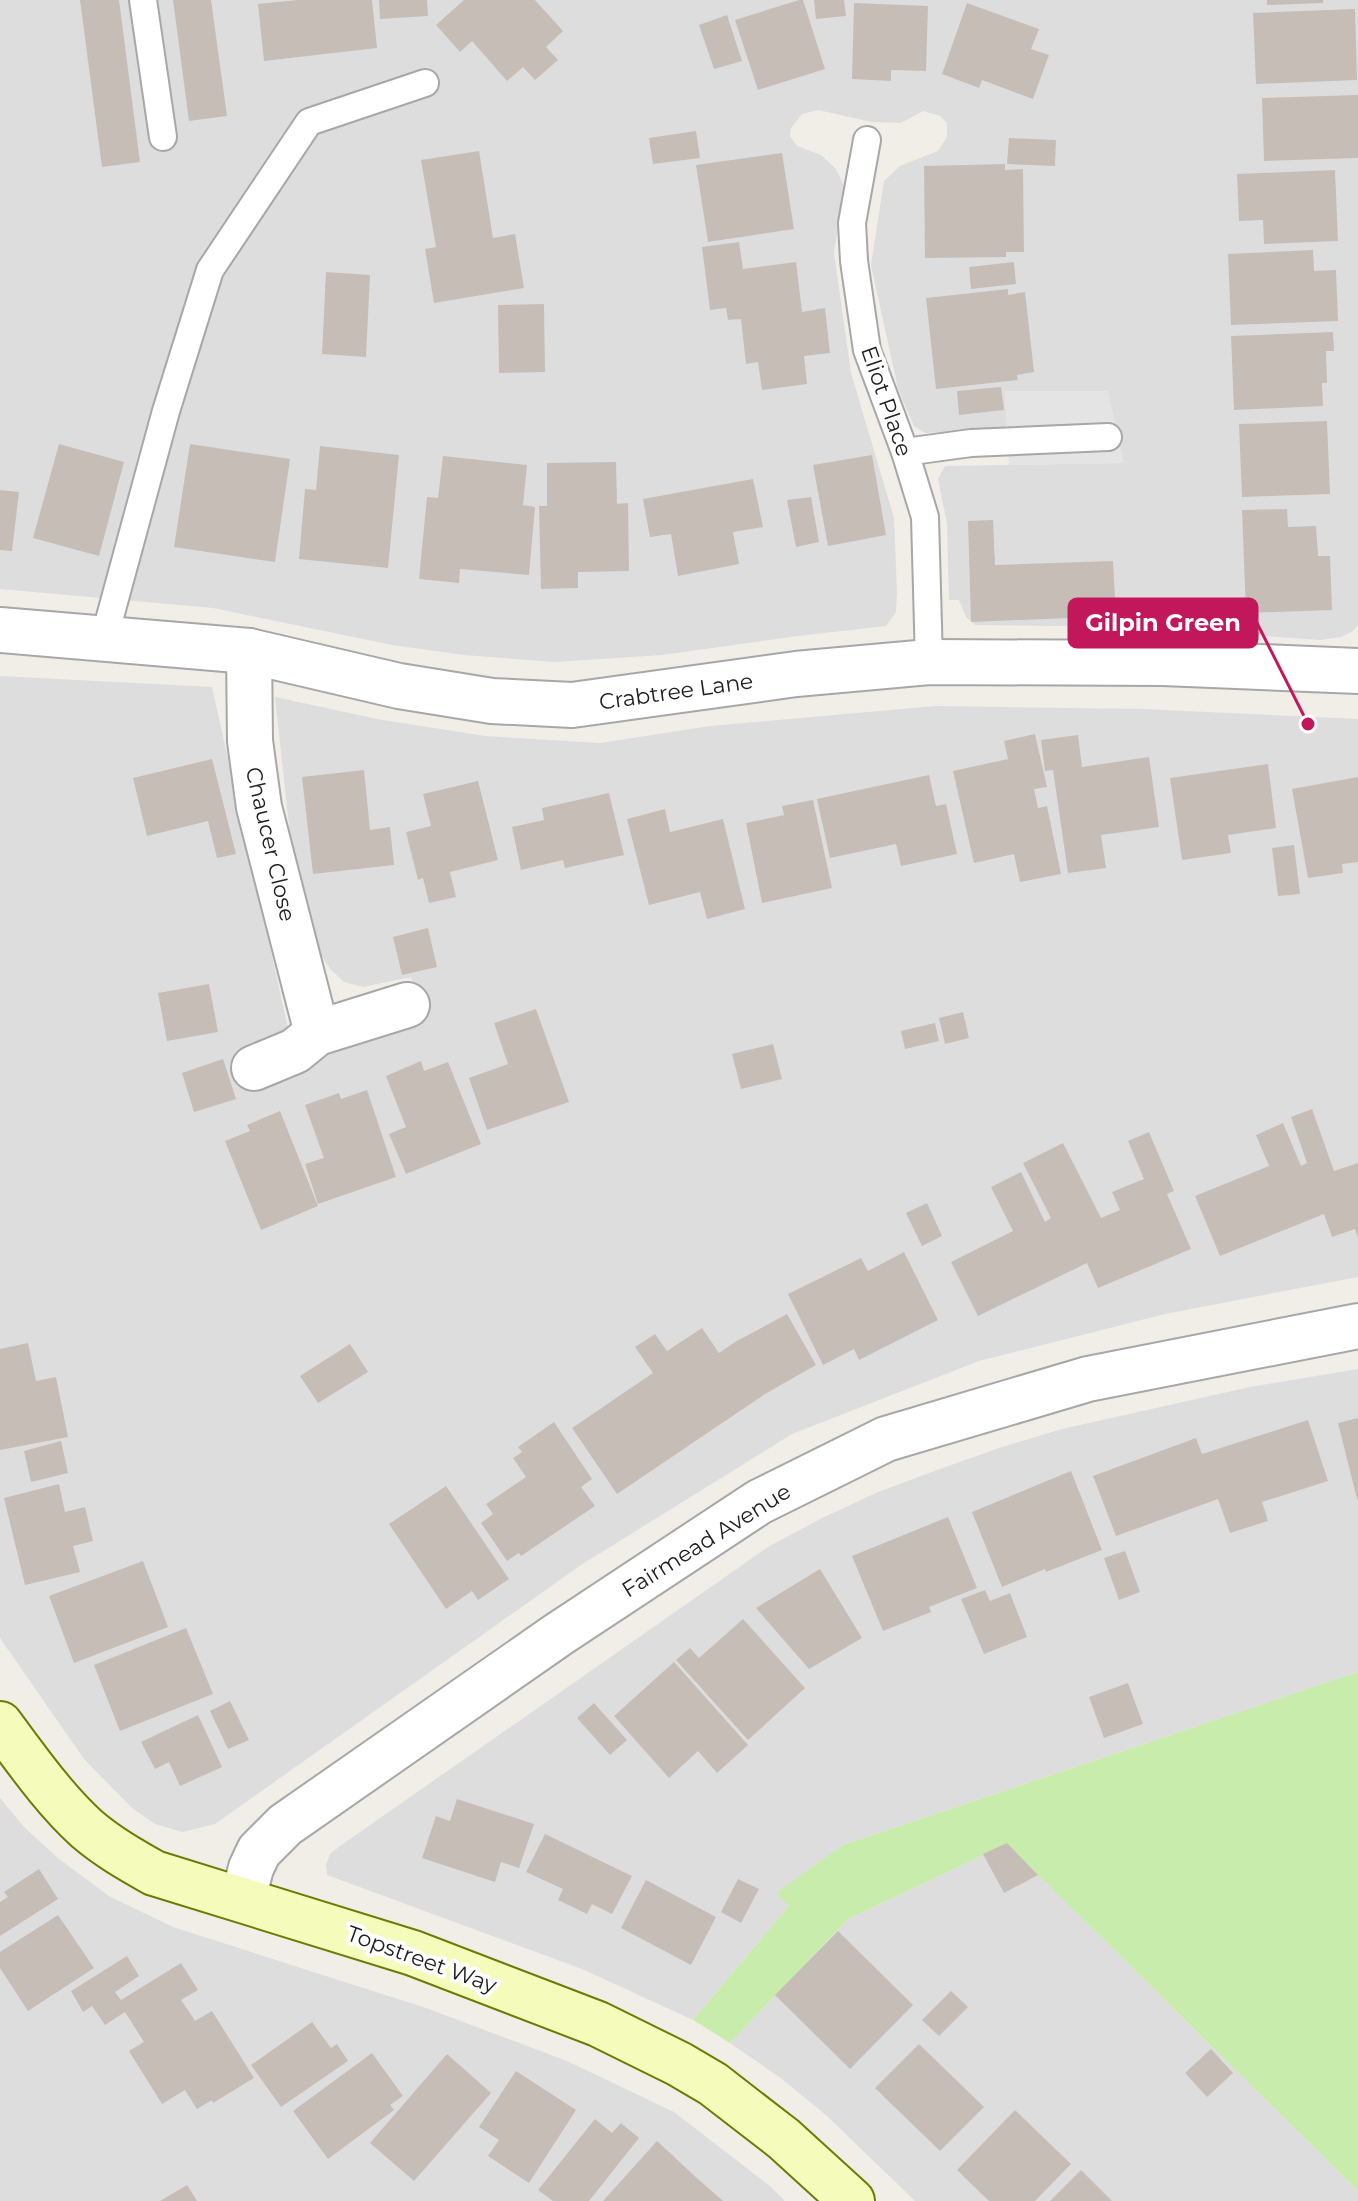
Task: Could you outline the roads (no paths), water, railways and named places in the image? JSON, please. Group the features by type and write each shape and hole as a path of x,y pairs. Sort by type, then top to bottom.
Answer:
{"street":[{"name":"Crabtree Lane","path":"0,630 249,651 399,686 492,701 572,705 796,674 929,662 1163,663 1358,671"},
{"name":"Chaucer Close","path":"249,651 250,741 259,807 317,1033"},
{"path":"254,1068 295,1051 317,1033 407,1005"},
{"name":"Fairmead Avenue","path":"243,1899 259,1851 285,1825 546,1643 759,1502 886,1439 1088,1379 1358,1326"},
{"name":"Topstreet Way","path":"0,1724 40,1776 87,1828 121,1855 154,1873 427,1958 598,2024 713,2084 784,2139 852,2201"}],"lane":[{"path":"143,0 163,137"},
{"path":"104,639 166,411 210,270 309,122 425,83"},
{"name":"Eliot Place","path":"867,140 852,223 854,261 867,350 905,452 925,517 929,662"},
{"path":"905,452 971,443 1108,437"}],"place":[{"name":"Gilpin Green","path":"1308,724"}]}
